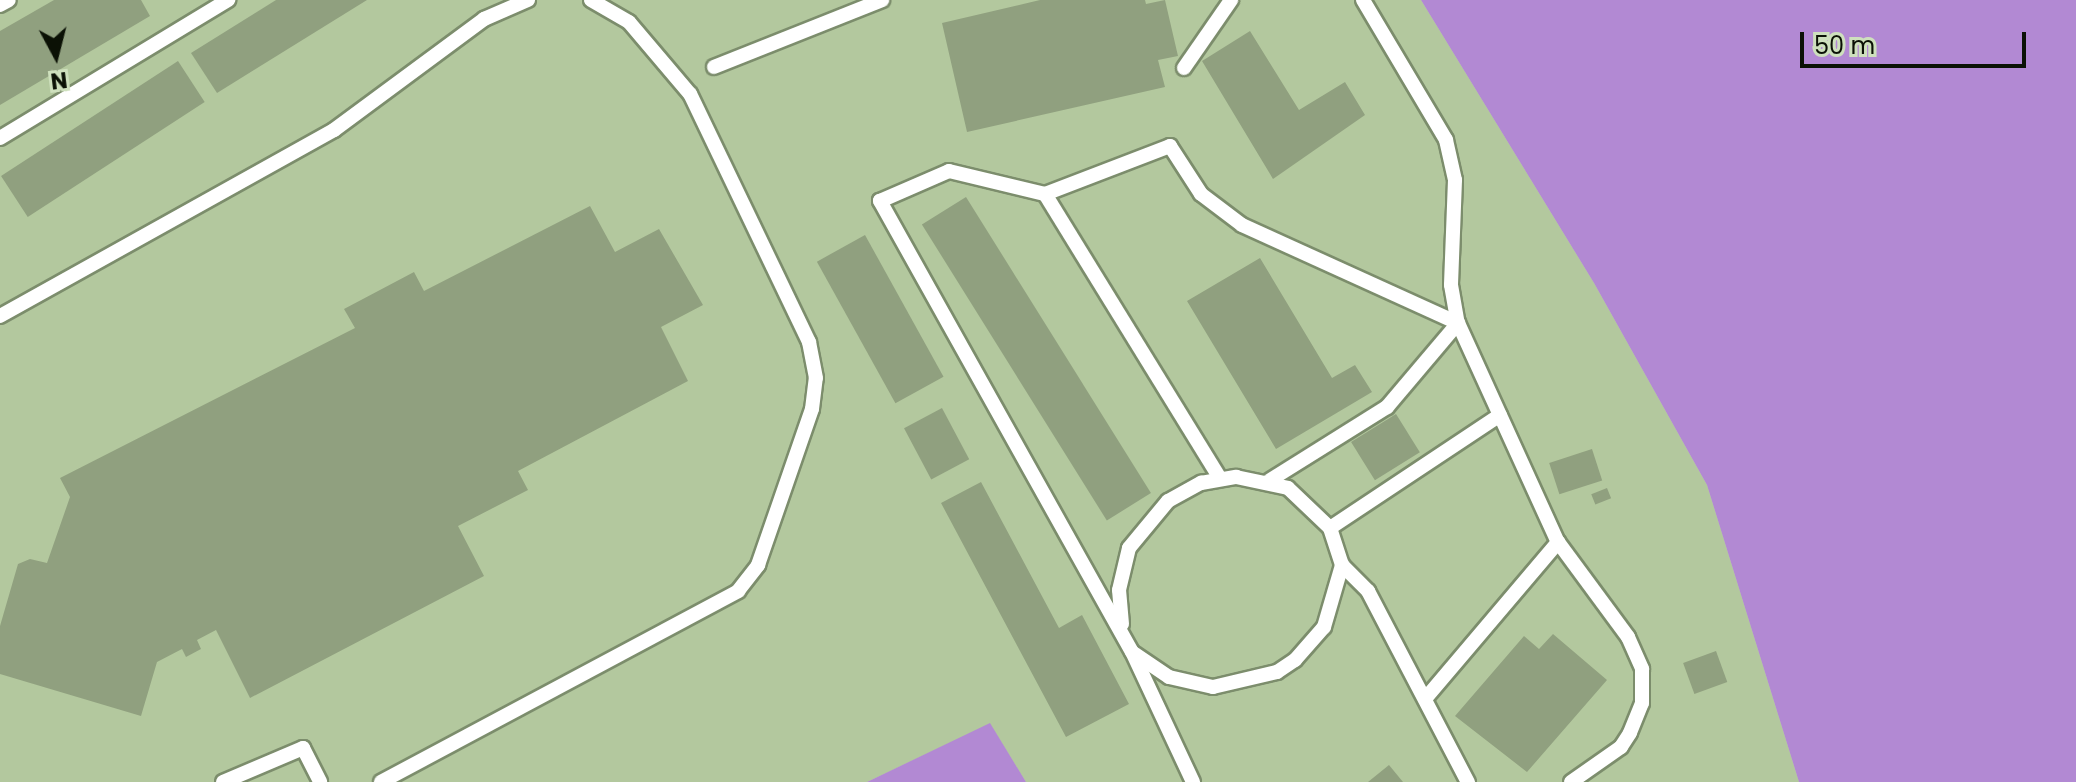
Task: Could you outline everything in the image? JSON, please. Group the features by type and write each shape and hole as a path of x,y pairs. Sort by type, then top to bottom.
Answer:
{"lane":[{"path":"0,5 9,0"},
{"path":"0,138 228,0"},
{"path":"0,316 334,130 484,19 528,0"},
{"path":"381,782 738,591 758,565 812,409 816,378 809,342 690,94 629,22 591,0"},
{"path":"714,67 882,0"},
{"path":"1184,68 1231,0"},
{"path":"1363,0 1446,140 1455,180 1451,285 1458,323 1558,542 1628,637 1644,687 1638,719 1621,747 1571,782"},
{"path":"1193,782 1132,652 880,201 949,171 1045,194 1170,146 1201,194 1242,225 1458,323"},
{"path":"1045,194 1220,479"},
{"path":"1270,480 1387,407 1458,323"},
{"path":"1330,528 1500,415"},
{"path":"1342,565 1333,608 1311,645 1295,660 1257,681 1213,687 1191,684 1149,666 1132,652 1119,601 1129,548 1168,501 1220,479 1270,480 1305,499 1330,528 1342,565 1368,591 1468,782"},
{"path":"1425,699 1558,542"},
{"path":"223,782 303,748 320,782"}],"shaded area":[{"path":"0,0 1421,0 1594,283 1707,485 1799,782 1026,782 990,724 867,782 0,782"},
{"path":"1421,0 2076,0 2076,782 1799,782 1707,485 1594,283"},
{"path":"990,723 1026,782 867,782"}],"building":[{"path":"54,0 141,0 150,16 0,105 0,31"},
{"path":"276,0 367,0 217,93 191,53"},
{"path":"1040,0 1145,0 1146,4 1165,0 1178,56 1158,60 1165,87 967,132 942,23"},
{"path":"1250,31 1299,110 1345,82 1365,115 1273,179 1202,61"},
{"path":"178,61 205,102 28,217 1,176"},
{"path":"966,197 1151,493 1107,521 922,225"},
{"path":"590,206 615,252 659,229 703,305 661,327 688,381 518,471 528,490 458,526 484,576 250,698 216,630 197,640 201,649 186,657 182,649 157,662 141,716 0,674 0,626 18,564 30,559 47,563 70,497 60,478 355,328 344,309 414,272 424,291"},
{"path":"865,235 944,377 895,403 817,262"},
{"path":"1260,258 1332,378 1355,365 1372,392 1276,449 1187,301"},
{"path":"942,408 969,459 931,479 904,428"},
{"path":"1396,414 1420,452 1375,480 1351,442"},
{"path":"1592,449 1602,480 1559,494 1549,463"},
{"path":"981,482 1059,628 1082,615 1129,704 1066,737 941,503"},
{"path":"1607,488 1611,498 1595,505 1591,494"},
{"path":"1553,634 1607,680 1527,772 1455,716 1524,636 1539,649"},
{"path":"1716,651 1727,682 1694,694 1683,663"},
{"path":"1389,765 1403,782 1368,782"}]}
